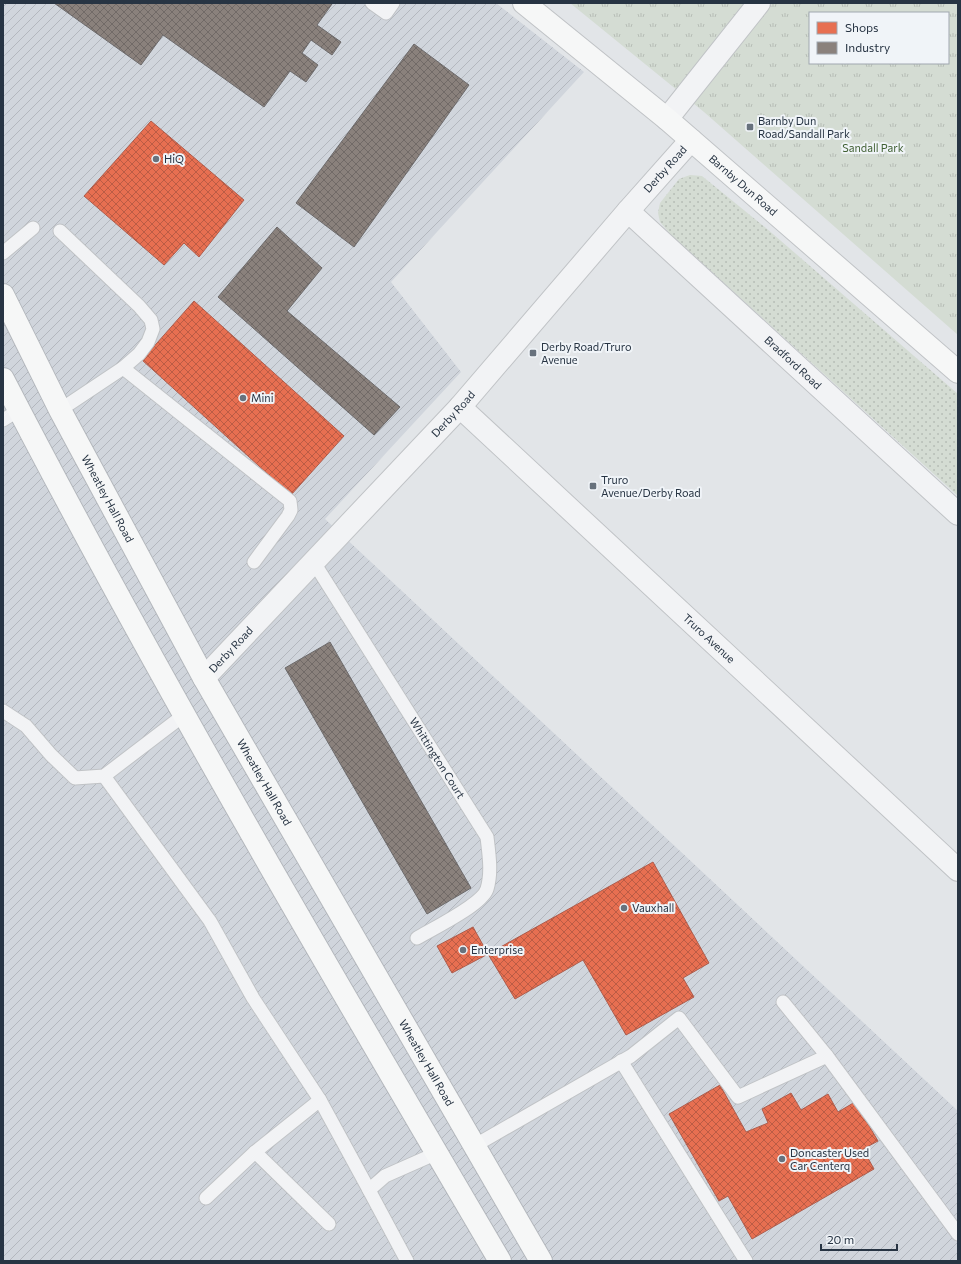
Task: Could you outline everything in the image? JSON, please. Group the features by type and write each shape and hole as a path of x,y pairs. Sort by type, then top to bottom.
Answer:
{"main road":[{"name":"Barnby Dun Road","path":"524,3 667,119 958,372"},
{"name":"Wheatley Hall Road","path":"3,295 60,410 204,678 541,1261"},
{"path":"3,379 11,415 313,942 500,1261"}],"street":[{"path":"667,119 759,3"},
{"name":"Derby Road","path":"204,678 460,407 691,140"},
{"name":"Bradford Road","path":"628,211 958,514"},
{"name":"Truro Avenue","path":"460,407 958,870"}],"lane":[{"path":"372,3 386,13 393,3"},
{"path":"3,253 34,228"},
{"path":"60,231 124,291 151,320 153,329 148,342 139,354 123,368 60,410"},
{"path":"123,368 290,501 291,510 288,516 254,562"},
{"name":"Whittington Court","path":"314,561 487,837 490,866 486,890 471,907 417,938"},
{"path":"3,711 26,726 51,755 75,778 104,776 184,715"},
{"path":"104,776 210,922 253,998 320,1100 370,1190 407,1261"},
{"path":"783,1002 827,1056 958,1234"},
{"path":"474,1146 631,1056 678,1018 738,1097 827,1056"},
{"path":"621,1061 746,1261"},
{"path":"206,1198 255,1152 320,1100"},
{"path":"255,1152 329,1224"},
{"path":"370,1190 386,1176 437,1153"}],"shaded area":[{"path":"3,3 496,3 584,72 391,282 461,372 325,519 958,1111 958,1261 3,1261"}],"green space":[{"name":"Sandall Park","path":"570,3 958,3 958,335 704,112"},
{"path":"690,175 702,176 766,228 958,394 958,496 671,235 660,222 658,213 660,203 679,179"}],"building: Shops":[{"name":"HiQ","path":"151,121 244,200 199,257 184,243 164,265 84,196"},
{"name":"Mini","path":"194,301 344,436 291,495 142,360"},
{"name":"Vauxhall","path":"653,862 709,963 683,978 694,997 626,1035 583,960 515,999 488,954"},
{"name":"Enterprise","path":"473,927 488,954 452,973 437,946"},
{"name":"Doncaster Used Car Centerq","path":"720,1085 746,1132 768,1123 762,1109 791,1093 801,1110 828,1094 838,1112 855,1102 878,1141 863,1149 874,1169 752,1239 728,1196 719,1201 669,1114"}],"building: Industry":[{"path":"54,3 330,3 332,4 317,25 341,42 332,55 311,40 302,53 318,65 306,82 290,71 264,107 163,35 141,65"},
{"path":"414,44 469,85 354,247 296,203"},
{"path":"277,227 322,268 287,311 400,407 374,435 218,297"},
{"path":"330,642 471,888 427,914 285,668"}],"place":[{"name":"Barnby Dun Road/Sandall Park","path":"750,127"},
{"name":"HiQ","path":"156,159"},
{"name":"Derby Road/Truro Avenue","path":"533,353"},
{"name":"Mini","path":"243,398"},
{"name":"Truro Avenue/Derby Road","path":"593,486"},
{"name":"Vauxhall","path":"624,908"},
{"name":"Enterprise","path":"463,950"},
{"name":"Doncaster Used Car Centerq","path":"782,1159"}]}
